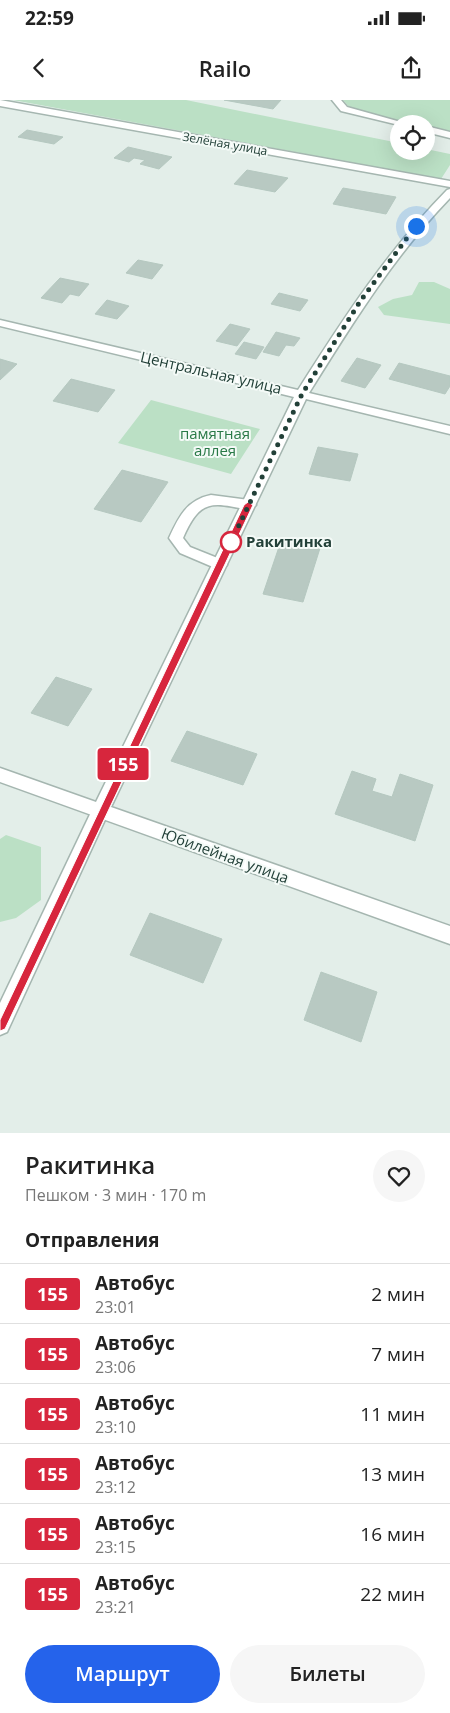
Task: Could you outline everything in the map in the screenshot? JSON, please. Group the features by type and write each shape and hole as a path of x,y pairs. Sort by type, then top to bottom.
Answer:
{"street":[{"path":"336,100 344,109 390,120"},
{"name":"Зелёная улица","path":"0,103 450,184"},
{"path":"435,131 450,135"},
{"path":"0,1025 100,812 302,394 361,300 416,226 450,192"},
{"name":"Центральная улица","path":"0,323 450,430"},
{"path":"220,565 185,550 176,538 186,513 202,501 218,499 248,505"},
{"name":"Юбилейная улица","path":"0,775 450,935"}],"green space":[{"path":"13,100 186,100 390,141 390,160 435,160 435,151 450,154 450,165 441,179"},
{"path":"343,100 450,100 450,133 435,129 435,115 390,115 390,118 350,108"},
{"path":"419,282 434,282 450,289 450,324 384,315 378,307 393,299 412,295"},
{"name":"памятная аллея","path":"151,400 260,429 231,474 118,443"},
{"path":"6,835 41,847 41,900 16,918 0,922 0,839"}],"building":[{"path":"224,100 281,100 273,109"},
{"path":"27,130 63,137 54,144 18,137"},
{"path":"128,147 172,157 159,169 140,164 145,160 134,158 129,162 114,158"},
{"path":"247,170 288,178 275,192 234,184"},
{"path":"343,188 396,197 386,214 333,204"},
{"path":"138,260 163,265 152,279 126,273"},
{"path":"60,278 89,284 79,296 70,294 62,303 41,298"},
{"path":"279,293 308,300 300,311 271,304"},
{"path":"107,300 129,306 117,319 95,314"},
{"path":"230,324 250,329 237,346 216,341"},
{"path":"276,332 300,338 294,346 286,345 279,356 263,352"},
{"path":"244,342 264,347 256,359 235,354"},
{"path":"357,358 381,365 365,388 341,381"},
{"path":"0,359 17,364 0,380"},
{"path":"399,363 450,376 450,386 445,394 389,379"},
{"path":"71,379 115,390 98,412 53,401"},
{"path":"318,447 358,454 350,481 309,474"},
{"path":"122,470 168,482 141,522 94,509"},
{"path":"282,538 321,545 303,602 263,594"},
{"path":"56,677 92,689 68,726 31,713"},
{"path":"187,731 257,754 243,785 171,761"},
{"path":"352,771 376,779 372,791 392,797 400,774 433,785 415,841 335,814"},
{"path":"150,913 222,939 203,983 130,955"},
{"path":"321,972 377,992 361,1042 304,1020"}],"bus line":[{"name":"155","path":"0,1025 248,505"}],"place":[{"name":"Ракитинка","path":"231,542"}],"route":[{"path":"231,542 302,394 361,300 416,226"}]}
